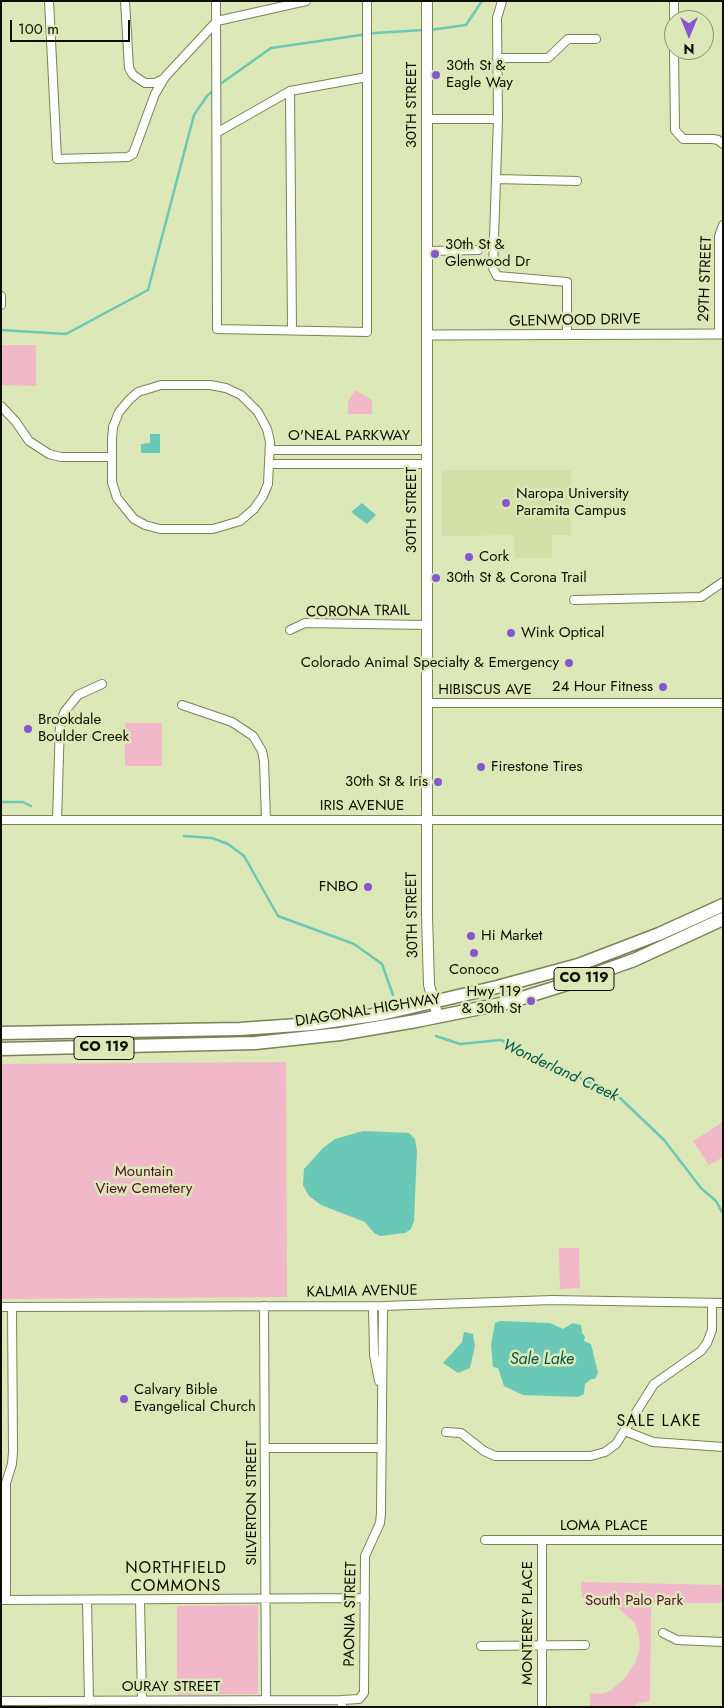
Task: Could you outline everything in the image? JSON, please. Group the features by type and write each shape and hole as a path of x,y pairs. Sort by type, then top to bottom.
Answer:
{"highway":[{"name":"DIAGONAL HIGHWAY","path":"1,1034 207,1031 312,1024 434,1003 578,965 659,934 723,905"},
{"name":"DIAGONAL HIGHWAY","path":"1,1049 255,1044 332,1035 438,1017 506,1003 599,974 678,941 723,919"},
{"path":"207,1031 208,1046"}],"main road":[{"name":"30TH STREET","path":"427,1 428,464 426,819 429,980 438,1017"}],"street":[{"path":"49,1 57,159 128,157 133,154 155,94 165,77 217,21 290,3 306,1"},
{"path":"125,1 129,68 133,75 145,83 155,83 165,77"},
{"path":"216,1 218,132 217,329 367,332 367,1"},
{"path":"502,1 496,18 498,119 493,268 497,276 566,282 567,335"},
{"path":"497,58 548,58 568,39 596,39"},
{"path":"674,60 675,130 678,136 683,139 713,139 723,144"},
{"path":"218,132 290,91 367,77"},
{"path":"290,91 292,330"},
{"path":"427,118 498,119"},
{"path":"496,179 577,180"},
{"name":"29TH STREET","path":"721,334 719,236 723,225"},
{"path":"427,251 478,250"},
{"path":"1,296 1,305"},
{"name":"GLENWOOD DRIVE","path":"428,335 721,334"},
{"path":"161,385 210,385 226,388 241,395 258,412 267,429 270,450 270,464 263,496 254,509 240,521 213,529 160,529 145,525 125,511 117,498 112,482 113,427 119,412 138,392 161,385"},
{"path":"4,408 29,441 49,454 60,457 112,457"},
{"name":"O'NEAL PARKWAY","path":"270,450 428,450"},
{"name":"O'NEAL PARKWAY","path":"270,464 428,464"},
{"path":"574,600 701,597 723,582"},
{"name":"CORONA TRAIL","path":"290,630 305,624 427,625"},
{"path":"57,820 60,723 65,711 78,695 102,684"},
{"name":"HIBISCUS AVE","path":"427,704 723,703"},
{"path":"182,705 235,723 253,736 262,751 264,761 266,820"},
{"name":"IRIS AVENUE","path":"1,820 723,820"},
{"name":"KALMIA AVENUE","path":"1,1307 383,1306 552,1300 723,1303"},
{"path":"446,1432 462,1433 484,1451 495,1456 591,1456 614,1446 654,1384 701,1351 707,1343 712,1330 712,1303"},
{"name":"SILVERTON STREET","path":"264,1306 266,1700"},
{"name":"PAONIA STREET","path":"373,1306 374,1361 382,1387"},
{"name":"PAONIA STREET","path":"342,1703 359,1699 364,1693 365,1556 380,1523 381,1513 383,1306"},
{"path":"12,1307 13,1456 6,1482 4,1600 364,1598"},
{"path":"625,1431 653,1442 723,1447"},
{"path":"265,1448 382,1448"},
{"name":"LOMA PLACE","path":"485,1540 723,1540"},
{"name":"MONTEREY PLACE","path":"542,1540 542,1707"},
{"path":"87,1600 89,1701"},
{"path":"140,1600 142,1700"},
{"path":"663,1633 678,1640 723,1642"},
{"path":"481,1646 585,1645"},
{"name":"OURAY STREET","path":"1,1701 142,1700 183,1703 266,1700 342,1703"}],"shaded area":[{"name":"Naropa University Paramita Campus","path":"442,470 571,470 571,535 552,535 552,558 515,558 514,535 442,536"}],"green space":[{"path":"1,345 36,345 36,386 1,385"},
{"path":"355,390 372,400 372,414 348,414 348,402"},
{"path":"125,723 162,723 162,766 125,766"},
{"name":"Mountain View Cemetery","path":"286,1062 287,1297 1,1299 1,1064"},
{"path":"723,1122 723,1157 709,1165 693,1141"},
{"path":"559,1248 579,1248 580,1288 560,1289"},
{"name":"South Palo Park","path":"581,1582 723,1585 723,1603 651,1603 650,1701 638,1703 633,1707 590,1707 590,1693 600,1694 610,1691 625,1678 635,1663 640,1648 639,1635 634,1622 618,1608 600,1600 582,1598"},
{"path":"258,1605 258,1694 177,1695 177,1606"}],"water":[{"path":"150,434 160,434 160,453 141,453 141,444 150,443"},
{"path":"362,503 376,515 367,524 351,512"},
{"path":"363,1131 409,1133 415,1139 417,1150 414,1221 411,1229 405,1233 380,1236 374,1233 365,1222 321,1205 309,1196 303,1185 304,1169 323,1148 335,1139"},
{"name":"Sale Lake","path":"500,1321 550,1323 563,1329 573,1323 581,1325 582,1333 585,1336 584,1341 591,1344 598,1373 595,1379 591,1379 585,1384 584,1394 578,1397 523,1395 504,1386 498,1368 493,1367 491,1345 495,1323"},
{"path":"464,1332 473,1334 475,1346 470,1368 458,1373 443,1363 462,1342"}],"waterway":[{"path":"430,30 466,25 482,1"},
{"path":"219,85 271,48 375,33 424,30"},
{"path":"1,330 66,334 148,290 194,115 207,96 215,89"},
{"name":"Wonderland Creek","path":"1,802 23,802 31,806"},
{"name":"Wonderland Creek","path":"184,836 212,838 228,844 244,856 278,916 354,944 382,964 393,995"},
{"name":"Wonderland Creek","path":"436,1036 460,1044 501,1040 618,1096 664,1140 701,1188 716,1201 723,1214"}],"place":[{"name":"30th St & Eagle Way","path":"436,75"},
{"name":"30th St & Glenwood Dr","path":"435,254"},
{"name":"Naropa University Paramita Campus","path":"506,503"},
{"name":"Cork","path":"469,557"},
{"name":"30th St & Corona Trail","path":"436,578"},
{"name":"Wink Optical","path":"511,633"},
{"name":"Colorado Animal Specialty & Emergency","path":"569,663"},
{"name":"24 Hour Fitness","path":"663,687"},
{"name":"Brookdale Boulder Creek","path":"28,729"},
{"name":"Firestone Tires","path":"481,767"},
{"name":"30th St & Iris","path":"438,782"},
{"name":"FNBO","path":"368,887"},
{"name":"Hi Market","path":"471,936"},
{"name":"Conoco","path":"474,953"},
{"name":"Hwy 119 & 30th St","path":"531,1001"},
{"name":"Calvary Bible Evangelical Church","path":"124,1399"}],"district":[{"name":"SALE LAKE","path":"659,1422"},
{"name":"NORTHFIELD COMMONS","path":"176,1578"}]}
